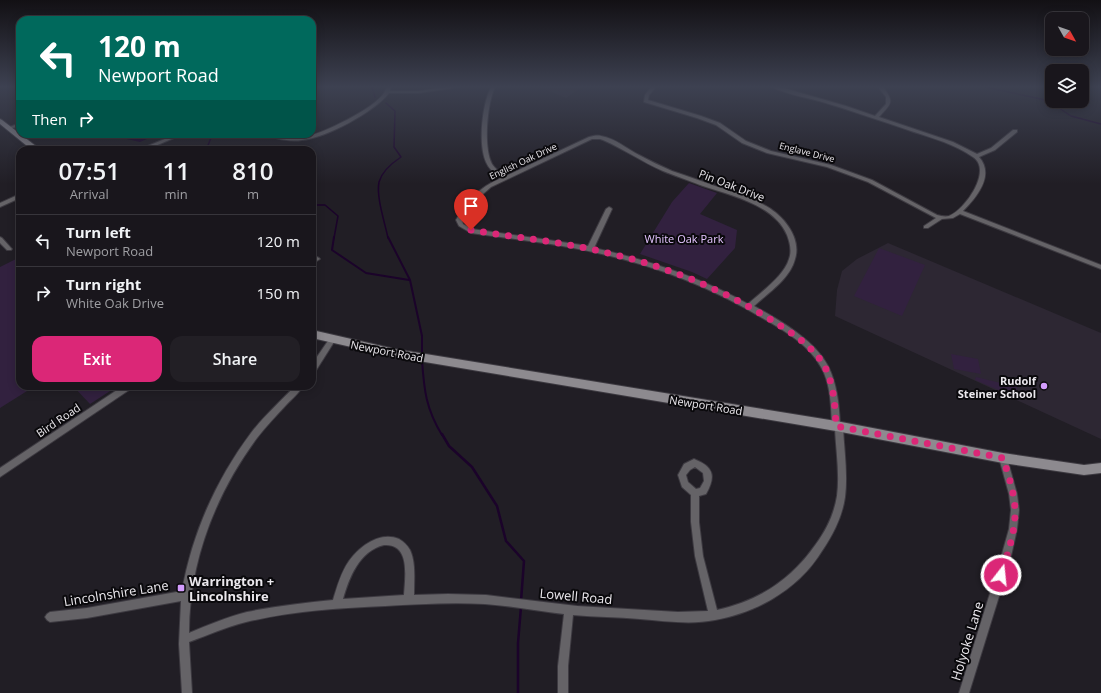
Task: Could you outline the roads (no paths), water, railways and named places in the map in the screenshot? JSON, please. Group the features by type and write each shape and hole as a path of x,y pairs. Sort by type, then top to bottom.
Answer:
{"street":[{"path":"316,135 349,119"},
{"path":"486,119 486,150 489,163 496,172 505,178"},
{"name":"Englave Drive","path":"707,119 718,124 744,142 769,152 829,166 870,181 901,197 925,212 940,218"},
{"path":"884,119 951,143 976,156 982,163 981,182 959,212 950,217 940,218 926,227"},
{"path":"0,121 16,134"},
{"path":"9,128 16,125"},
{"path":"976,156 996,149 1004,139 1015,131"},
{"name":"English Oak Drive","path":"471,230 461,225 459,220 465,207 476,196 505,178 592,138 600,137"},
{"name":"Pin Oak Drive","path":"600,137 660,168 756,204 775,216 785,226 792,236 794,246 793,257 788,267 749,306"},
{"path":"22,138 32,146"},
{"path":"151,146 171,138"},
{"path":"283,138 308,138"},
{"path":"0,205 16,198"},
{"path":"590,249 609,209"},
{"path":"959,212 1101,267"},
{"name":"Lowell Road","path":"185,639 212,628 248,617 282,611 337,604 409,600 474,599 569,610 665,616 714,616 747,606 776,592 802,572 822,545 834,524 842,489 838,427 832,386 824,366 806,343 749,306 701,283 671,271 634,259 590,249 471,230"},
{"path":"0,239 9,249"},
{"name":"Newport Road","path":"316,335 332,340 423,358 838,427 1003,458 1084,470 1101,468"},
{"path":"316,364 332,340"},
{"name":"Bird Road","path":"0,472 123,390"},
{"path":"187,693 184,612 196,548 209,513 225,481 249,442 295,390"},
{"name":"Holyoke Lane","path":"964,693 1005,561 1013,530 1015,510 1013,494 1003,458"},
{"path":"695,493 695,522 699,556 714,616"},
{"path":"337,604 344,577 359,554 377,543 388,540 398,543 407,552 409,571 409,600"},
{"name":"Lincolnshire Lane","path":"50,617 88,613 186,595"},
{"path":"563,693 563,666 569,610"}],"waterway":[{"path":"388,238 378,188 380,178 385,171 401,157 394,147 395,119"},
{"path":"1084,119 1101,124"},
{"path":"208,146 211,138"},
{"path":"316,205 325,205 338,216 334,238"},
{"path":"334,237 332,250 366,273 409,280"},
{"path":"388,237 410,280 422,336 422,355"},
{"path":"422,360 429,408 432,417 442,435"},
{"path":"442,434 449,446 472,467 497,506 506,541 524,561 521,601"},
{"path":"518,693 518,643 521,607"}],"place":[{"name":"Rudolf Steiner School","path":"1044,386"},
{"name":"Warrington + Lincolnshire","path":"181,588"}],"park label":[{"name":"White Oak Park","path":"684,238"}]}
